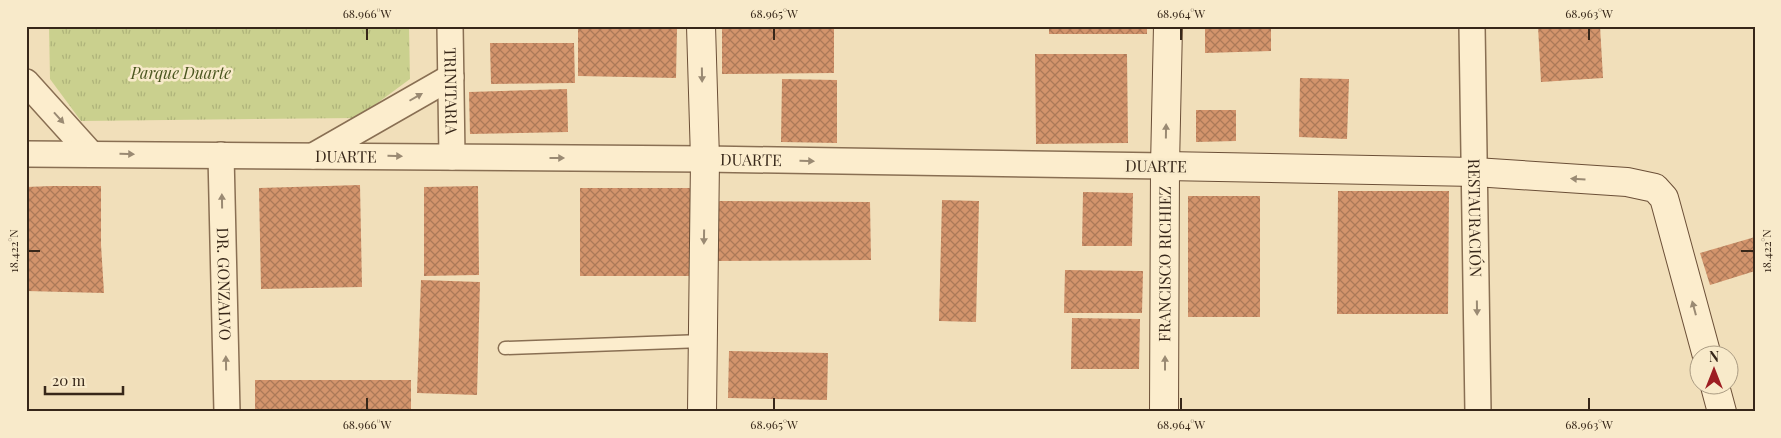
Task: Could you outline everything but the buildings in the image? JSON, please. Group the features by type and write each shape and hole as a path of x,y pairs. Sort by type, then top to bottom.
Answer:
{"main road":[{"path":"701,26 704,159 702,412"},
{"name":"FRANCISCO RICHIEZ","path":"1164,412 1165,166 1168,26"},
{"name":"DUARTE","path":"1165,166 1475,172 1627,182 1655,188 1664,198 1704,346"},
{"path":"1718,396 1722,412"}],"street":[{"name":"TRINITARIA","path":"450,26 452,157"},
{"name":"RESTAURACIÓN","path":"1472,26 1478,412"},
{"path":"313,156 451,77"},
{"path":"26,82 91,154"},
{"name":"DUARTE","path":"26,154 704,159 1165,166"},
{"name":"DR. GONZALVO","path":"221,155 227,412"}],"lane":[{"path":"505,348 703,341"}],"green space":[{"name":"Parque Duarte","path":"49,26 409,26 410,79 357,118 81,121 50,79"}]}
